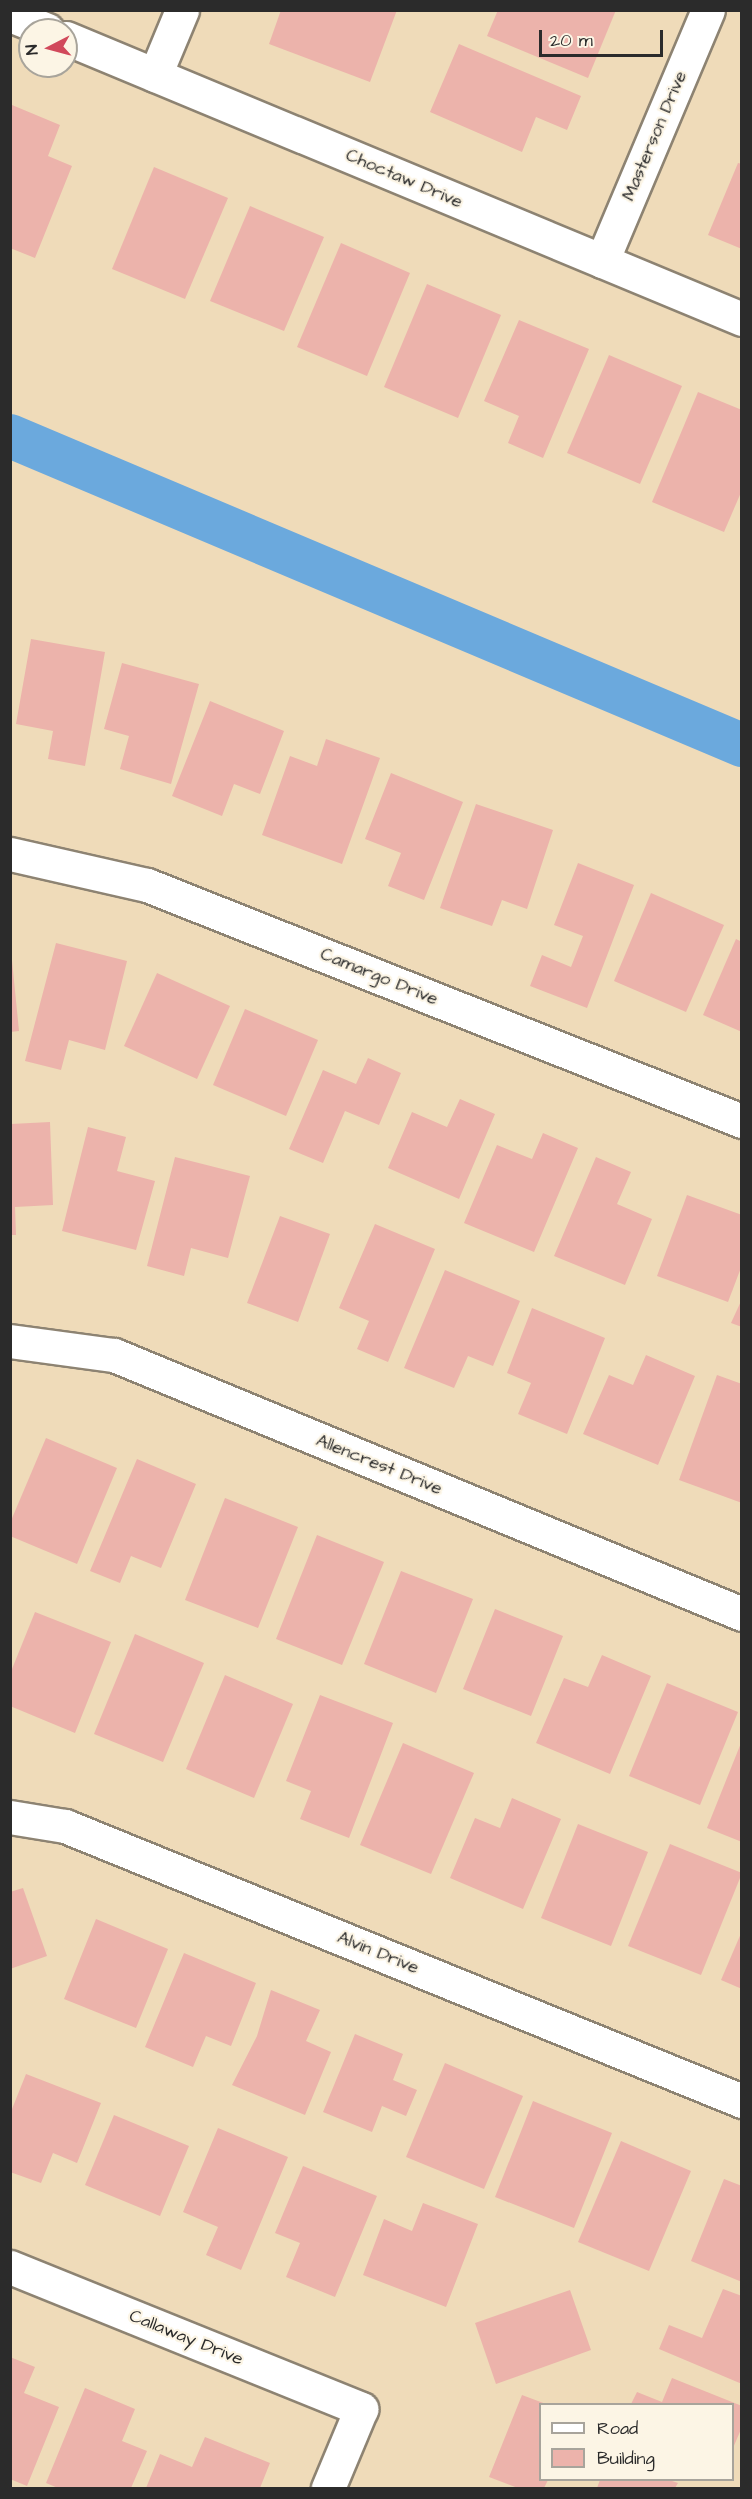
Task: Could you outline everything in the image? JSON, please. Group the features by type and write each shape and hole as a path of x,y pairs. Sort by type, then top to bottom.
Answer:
{"street":[{"path":"155,75 182,10"},
{"name":"Masterson Drive","path":"602,261 708,10"},
{"name":"Choctaw Drive","path":"78,43 741,319"},
{"name":"Camargo Drive","path":"10,854 147,885 741,1121"},
{"name":"Allencrest Drive","path":"10,1341 114,1355 741,1614"},
{"name":"Alvin Drive","path":"10,1817 65,1826 741,2101"},
{"name":"Callaway Drive","path":"10,2267 361,2409 328,2488"}],"building":[{"path":"281,10 397,10 370,82 269,44"},
{"path":"498,10 616,10 588,78 487,36"},
{"path":"459,44 581,96 567,130 536,117 522,152 430,112"},
{"path":"12,105 60,125 48,156 72,166 35,258 10,248"},
{"path":"738,163 742,164 742,249 708,235"},
{"path":"154,167 228,198 185,299 112,269"},
{"path":"250,206 324,237 284,331 210,301"},
{"path":"341,243 410,273 367,376 297,347"},
{"path":"427,284 501,315 458,418 384,387"},
{"path":"519,320 589,349 543,458 508,443 519,416 484,401"},
{"path":"609,355 682,386 640,484 567,453"},
{"path":"698,392 742,410 742,490 724,532 652,502"},
{"path":"31,639 105,652 85,766 48,759 53,731 16,724"},
{"path":"122,663 199,684 171,784 120,769 129,736 104,729"},
{"path":"210,701 284,731 260,794 234,784 222,816 172,796"},
{"path":"326,739 380,758 342,864 262,835 290,756 317,766"},
{"path":"391,773 463,802 424,900 388,886 401,853 365,839"},
{"path":"476,804 553,830 527,909 502,900 492,926 440,908"},
{"path":"578,863 634,885 587,1008 530,986 542,955 571,967 583,936 554,925"},
{"path":"651,893 724,925 686,1012 614,981"},
{"path":"736,939 742,942 742,1032 703,1015"},
{"path":"10,940 19,1031 10,1032"},
{"path":"56,943 127,961 105,1050 69,1040 61,1070 25,1061"},
{"path":"157,973 230,1006 197,1079 124,1046"},
{"path":"245,1009 318,1040 286,1116 213,1085"},
{"path":"368,1058 401,1073 379,1125 345,1111 323,1163 289,1149 323,1070 356,1084"},
{"path":"460,1099 495,1114 459,1199 388,1168 412,1112 447,1127"},
{"path":"50,1122 53,1205 15,1207 16,1235 10,1235 11,1124"},
{"path":"88,1127 126,1137 117,1171 155,1181 136,1250 62,1231"},
{"path":"543,1133 578,1148 534,1252 464,1223 497,1145 532,1159"},
{"path":"175,1157 250,1176 228,1258 191,1248 184,1276 147,1266"},
{"path":"596,1157 631,1172 617,1204 652,1219 625,1285 554,1256"},
{"path":"687,1195 742,1215 742,1265 728,1302 657,1276"},
{"path":"280,1216 330,1234 298,1322 247,1303"},
{"path":"375,1224 435,1249 388,1362 357,1349 369,1321 339,1308"},
{"path":"445,1270 520,1301 493,1366 468,1356 454,1388 404,1368"},
{"path":"742,1299 742,1327 731,1323"},
{"path":"532,1308 605,1338 567,1434 518,1414 531,1383 507,1373"},
{"path":"646,1355 695,1376 658,1465 583,1434 609,1375 633,1385"},
{"path":"717,1375 742,1384 742,1503 679,1480"},
{"path":"46,1438 117,1468 77,1564 10,1536 10,1523"},
{"path":"137,1459 196,1484 161,1568 131,1556 120,1583 90,1571"},
{"path":"225,1498 298,1527 258,1628 185,1600"},
{"path":"317,1535 384,1562 342,1665 276,1639"},
{"path":"401,1571 473,1599 436,1693 364,1664"},
{"path":"495,1609 563,1636 531,1716 463,1689"},
{"path":"35,1612 111,1642 75,1733 10,1706 10,1674"},
{"path":"135,1634 204,1663 163,1762 94,1734"},
{"path":"602,1655 651,1676 610,1774 536,1743 564,1678 588,1687"},
{"path":"225,1675 293,1704 254,1798 186,1769"},
{"path":"667,1683 738,1712 700,1805 629,1776"},
{"path":"320,1695 393,1723 349,1838 300,1819 311,1791 286,1781"},
{"path":"403,1743 474,1773 431,1874 360,1845"},
{"path":"742,1743 742,1842 707,1828"},
{"path":"512,1798 561,1819 523,1909 450,1878 475,1818 500,1828"},
{"path":"578,1824 648,1852 611,1946 541,1918"},
{"path":"670,1844 742,1873 701,1975 628,1946"},
{"path":"23,1888 47,1956 10,1969 10,1892"},
{"path":"96,1919 168,1949 136,2028 64,1999"},
{"path":"742,1931 742,1989 721,1980"},
{"path":"184,1953 256,1983 231,2046 206,2036 193,2067 145,2047"},
{"path":"271,1990 320,2010 306,2041 331,2052 305,2115 232,2085 257,2036"},
{"path":"355,2034 403,2054 393,2080 417,2090 406,2116 382,2106 372,2132 323,2112"},
{"path":"445,2063 523,2096 484,2189 406,2157"},
{"path":"26,2074 101,2103 77,2163 53,2153 41,2183 10,2172 10,2114"},
{"path":"533,2101 612,2133 574,2228 495,2197"},
{"path":"114,2115 189,2146 160,2216 85,2185"},
{"path":"218,2128 288,2157 241,2270 206,2255 218,2227 183,2212"},
{"path":"621,2141 691,2171 649,2271 578,2242"},
{"path":"303,2166 377,2196 335,2297 286,2277 300,2243 275,2233"},
{"path":"724,2179 742,2186 742,2282 691,2261"},
{"path":"423,2203 478,2224 446,2307 363,2275 384,2219 412,2231"},
{"path":"723,2289 742,2296 742,2384 659,2349 669,2325 702,2338"},
{"path":"570,2290 591,2350 496,2384 475,2323"},
{"path":"10,2357 35,2367 24,2393 59,2407 27,2486 10,2479"},
{"path":"672,2378 742,2406 742,2427 734,2446 734,2403 632,2403 637,2392 662,2402"},
{"path":"85,2388 135,2409 122,2441 147,2451 131,2488 58,2488 46,2483"},
{"path":"522,2395 543,2403 539,2403 539,2481 548,2481 544,2488 518,2488 489,2477"},
{"path":"205,2437 270,2463 260,2488 146,2488 160,2454 192,2467"},
{"path":"600,2481 672,2481 678,2483 675,2488 597,2488"}],"waterway":[{"path":"10,436 742,745"}]}
